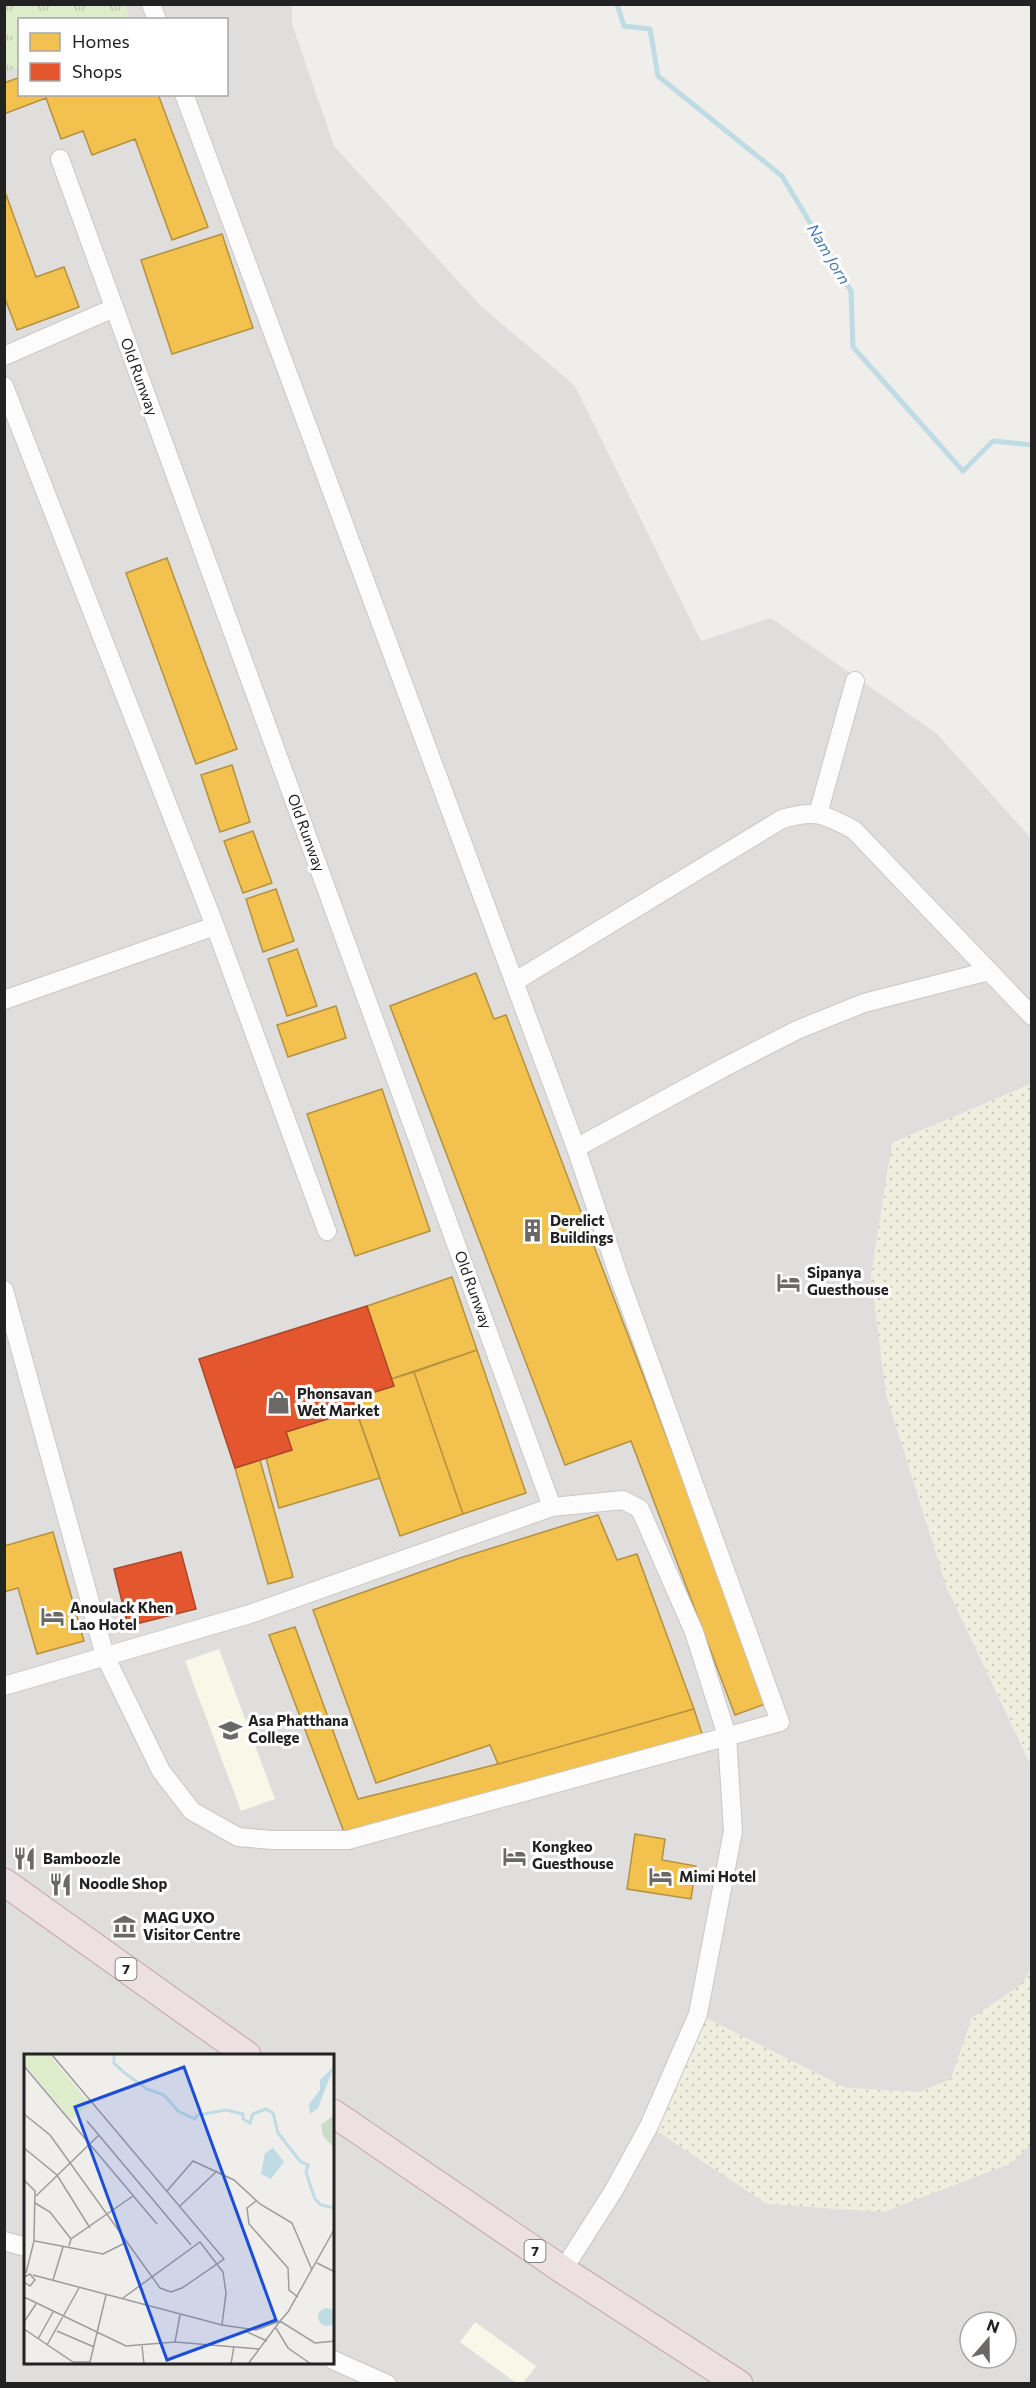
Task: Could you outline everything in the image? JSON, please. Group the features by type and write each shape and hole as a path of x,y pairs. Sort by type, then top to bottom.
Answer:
{"highway":[{"name":"7","path":"4,1882 246,2054"},
{"name":"7","path":"334,2114 563,2270 739,2384"}],"street":[{"path":"4,1290 105,1656 161,1771 192,1811 238,1837 272,1840 348,1840 780,1722 619,1277 576,1148 185,96"},
{"name":"Old Runway","path":"60,159 552,1507"},
{"path":"4,357 114,308"},
{"path":"4,386 215,926 327,1231"},
{"path":"818,814 855,681"},
{"path":"514,982 782,819 804,812 826,815 854,830 1032,1016"},
{"path":"4,1000 215,926"},
{"path":"576,1148 797,1030 864,1003 988,970"},
{"path":"4,1686 250,1614 552,1507 623,1500 640,1509 694,1632 727,1736 733,1831 698,2014 649,2126 614,2190 563,2270"},
{"path":"4,2241 24,2246"},
{"path":"334,2361 387,2384"}],"shaded area":[{"path":"5,5 292,5 292,24 334,146 481,306 575,386 701,641 771,618 936,733 1031,838 1031,1084 892,1143 886,1394 947,1588 1031,1766 1031,1969 1023,1984 972,2018 951,2079 920,2092 846,2088 698,2014 649,2126 1010,2164 1031,2144 1031,2383 5,2383"},
{"name":"Asa Phatthana College","path":"219,1649 275,1799 241,1811 185,1661"},
{"path":"475,2322 536,2366 523,2383 516,2383 460,2342"}],"green space":[{"path":"4,5 125,5 130,18 18,18 18,67 5,72"},
{"path":"1031,1084 1032,1441 1029,1457 1032,1466 1031,1763 947,1588 886,1394 871,1275 892,1143"},
{"path":"1031,1969 1031,2144 1010,2164 883,2212 767,2204 649,2126 698,2014 846,2088 920,2092 951,2079 972,2018 1022,1984"}],"building: Homes":[{"path":"18,78 18,96 159,96 208,227 172,240 135,139 92,155 83,131 61,139 46,98 4,114 4,83"},
{"path":"4,189 36,277 64,267 79,307 17,330 4,296"},
{"path":"222,234 253,328 172,354 141,260"},
{"path":"167,558 237,749 196,764 126,573"},
{"path":"232,765 250,822 220,832 201,775"},
{"path":"253,831 272,883 243,893 224,841"},
{"path":"276,889 294,941 263,952 246,899"},
{"path":"297,949 317,1006 287,1016 268,959"},
{"name":"Derelict Buildings","path":"476,973 494,1019 506,1015 768,1703 735,1715 631,1441 565,1465 390,1006"},
{"path":"336,1006 346,1038 288,1057 277,1025"},
{"path":"382,1089 430,1231 355,1256 307,1114"},
{"path":"452,1277 477,1350 391,1379 367,1306"},
{"path":"477,1350 526,1493 463,1514 414,1372"},
{"path":"414,1372 463,1514 400,1536 352,1399 394,1386 391,1379"},
{"path":"356,1410 380,1478 279,1508 266,1458 292,1450 286,1432"},
{"path":"260,1460 293,1577 268,1584 235,1468"},
{"path":"598,1515 617,1560 637,1554 694,1709 498,1764 490,1745 376,1783 313,1610 460,1558"},
{"name":"Anoulack Khen Lao Hotel","path":"53,1532 84,1641 37,1654 18,1588 4,1592 4,1546"},
{"path":"295,1627 358,1799 498,1764 694,1709 704,1740 344,1832 269,1635"},
{"name":"Mimi Hotel","path":"635,1834 665,1839 662,1860 696,1866 691,1899 627,1889"}],"building: Shops":[{"path":"367,1306 394,1386 352,1399 356,1410 286,1432 292,1450 235,1468 199,1359"},
{"path":"181,1552 196,1609 128,1626 114,1569"}],"waterway":[{"name":"Nam Jorn","path":"617,4 624,26 650,29 658,76 782,176 851,291 853,347 963,471 993,441 1032,445"}],"place":[{"name":"Derelict Buildings","path":"532,1230"},
{"name":"Sipanya Guesthouse","path":"789,1282"},
{"name":"Phonsavan Wet Market","path":"279,1403"},
{"name":"Anoulack Khen Lao Hotel","path":"52,1617"},
{"name":"Asa Phatthana College","path":"230,1730"},
{"name":"Kongkeo Guesthouse","path":"514,1856"},
{"name":"Bamboozle","path":"25,1859"},
{"name":"Mimi Hotel","path":"661,1877"},
{"name":"Noodle Shop","path":"61,1884"},
{"name":"MAG UXO Visitor Centre","path":"125,1927"}]}
